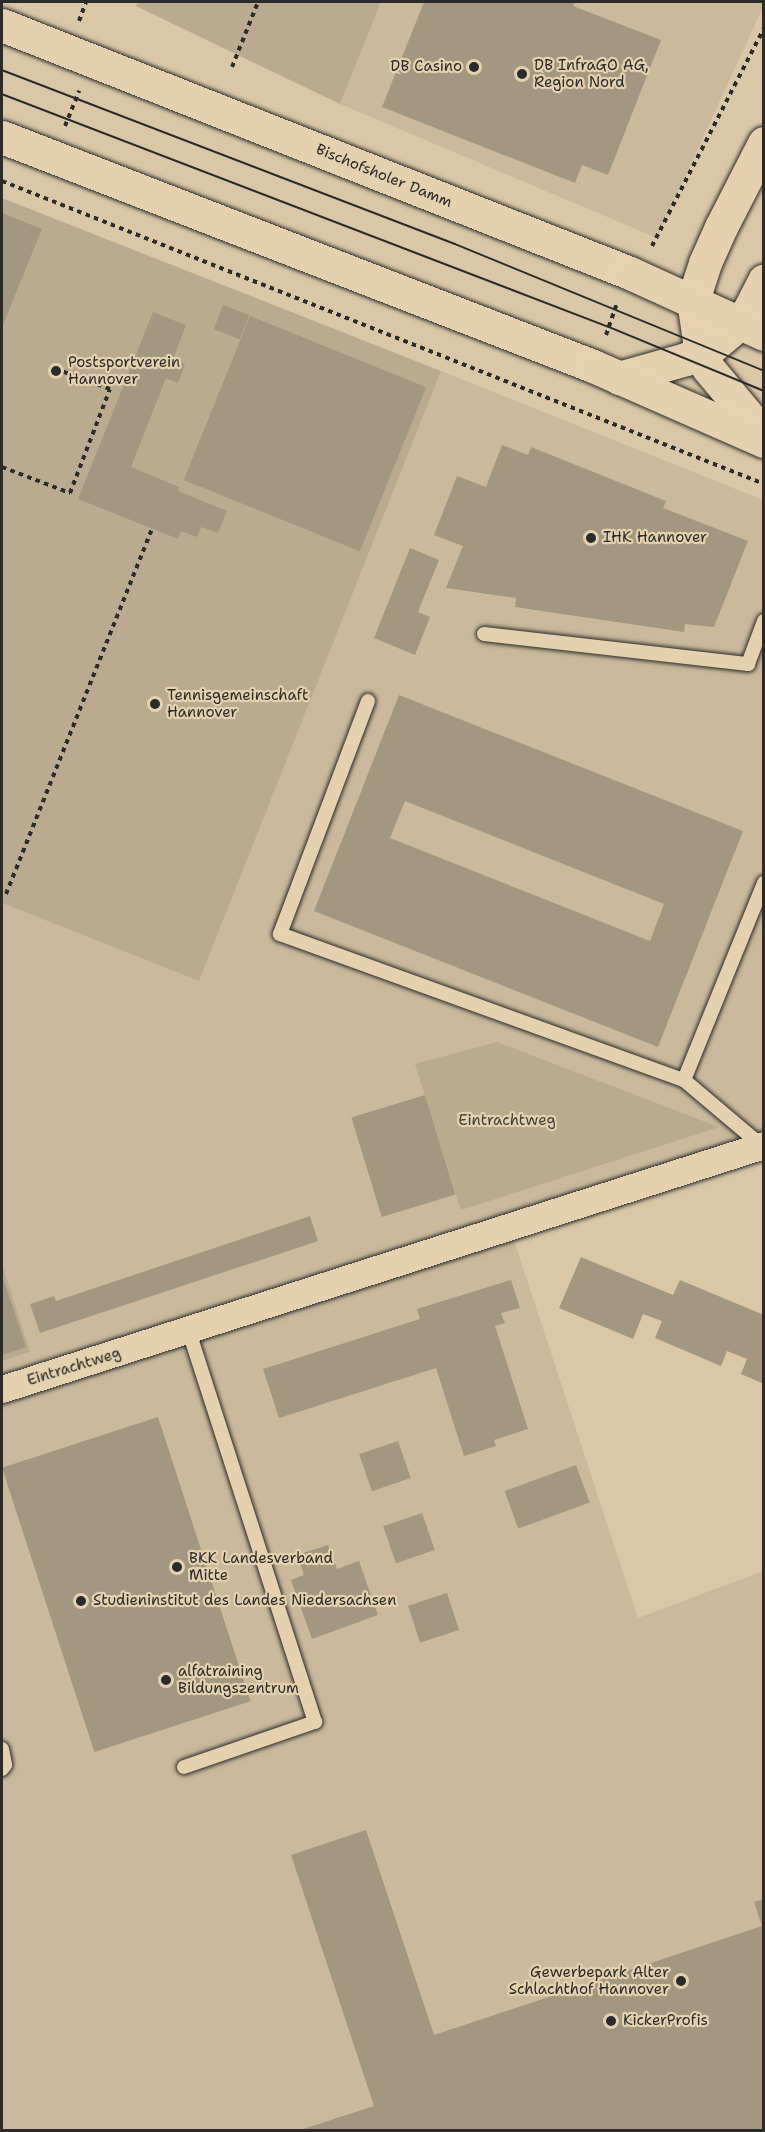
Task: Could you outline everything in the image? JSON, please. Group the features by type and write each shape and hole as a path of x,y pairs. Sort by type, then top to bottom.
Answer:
{"main road":[{"name":"Bischofsholer Damm","path":"2,25 630,273 693,300 751,329"},
{"path":"2,137 606,372 764,441"},
{"path":"764,143 717,236 693,300 701,354 708,368 764,435"},
{"path":"606,372 701,354 751,329 750,308 764,280"}],"street":[{"name":"Eintrachtweg","path":"2,1389 763,1146"}],"lane":[{"path":"484,634 748,664 764,621"},
{"path":"368,701 280,934 684,1080 763,1146"},
{"path":"684,1080 764,883"},
{"path":"184,1767 315,1722 189,1331"},
{"path":"2,1749 4,1765 2,1769"}],"path":[{"path":"232,67 258,2"},
{"path":"576,409 606,372 630,273 654,244 764,28"},
{"path":"61,136 81,85"},
{"path":"2,181 764,484"},
{"path":"2,467 70,493 110,389 51,367"},
{"path":"6,894 152,529"}],"shaded area":[{"path":"381,2 763,2 763,7 657,238 340,104"},
{"path":"441,371 763,500 763,1145 514,1240 638,1618 763,1571 763,2130 2,2130 2,1361 30,1352 2,1264 2,903 199,981"}],"green space":[{"path":"138,2 381,2 340,104 136,6"},
{"name":"Tennisgemeinschaft Hannover","path":"2,198 441,371 199,981 2,903"},
{"name":"Eintrachtweg","path":"497,1042 719,1127 461,1210 415,1064"},
{"path":"2,1264 30,1352 2,1361"}],"building":[{"name":"DB InfraGO AG, Region Nord","path":"424,2 575,2 573,6 661,40 608,175 582,165 575,183 382,107"},
{"path":"2,213 42,229 2,327"},
{"path":"223,305 249,315 240,339 214,329"},
{"path":"153,312 186,325 173,359 185,364 178,383 166,378 131,467 179,487 178,491 227,511 218,533 201,527 197,537 181,531 178,539 78,499"},
{"path":"250,316 426,387 360,551 184,480"},
{"name":"IHK Hannover","path":"502,445 528,455 531,447 666,501 663,508 748,541 714,627 685,624 684,632 515,607 516,598 446,588 463,546 434,535 457,476 486,487"},
{"path":"410,548 439,560 418,612 430,617 415,655 374,638"},
{"path":"399,695 743,831 658,1047 314,911","holes":["405,801 664,904 650,941 390,838"]},
{"path":"425,1095 455,1194 382,1217 351,1118"},
{"path":"310,1216 318,1241 40,1333 30,1304 54,1296 56,1301"},
{"path":"581,1257 673,1295 680,1280 764,1315 764,1384 741,1374 747,1359 727,1351 721,1366 655,1338 662,1321 643,1314 633,1339 559,1308"},
{"path":"2,1275 26,1347 2,1355"},
{"path":"511,1280 520,1308 501,1313 505,1323 495,1326 528,1429 494,1440 496,1446 464,1456 436,1368 279,1418 263,1369 420,1319 417,1309"},
{"path":"158,1417 250,1701 94,1752 2,1468"},
{"path":"398,1441 411,1478 372,1491 359,1454"},
{"path":"576,1465 590,1503 518,1529 505,1491"},
{"path":"422,1513 435,1550 396,1563 383,1526"},
{"path":"328,1545 337,1569 359,1561 378,1615 312,1639 291,1580 304,1575 297,1555"},
{"path":"447,1593 459,1630 420,1643 408,1606"},
{"name":"Gewerbepark Alter Schlachthof Hannover","path":"366,1830 434,2035 762,1926 754,1902 764,1899 764,2130 300,2130 374,2106 291,1855"}],"tram line":[{"path":"2,70 455,244 764,371"},
{"path":"2,94 609,327 764,391"}],"place":[{"name":"DB Casino","path":"474,67"},
{"name":"DB InfraGO AG, Region Nord","path":"522,74"},
{"name":"Postsportverein Hannover","path":"56,371"},
{"name":"IHK Hannover","path":"591,538"},
{"name":"Tennisgemeinschaft Hannover","path":"155,704"},
{"name":"BKK Landesverband Mitte","path":"177,1567"},
{"name":"Studieninstitut des Landes Niedersachsen","path":"81,1601"},
{"name":"alfatraining Bildungszentrum","path":"166,1680"},
{"name":"Gewerbepark Alter Schlachthof Hannover","path":"681,1981"},
{"name":"KickerProfis","path":"611,2021"}]}
